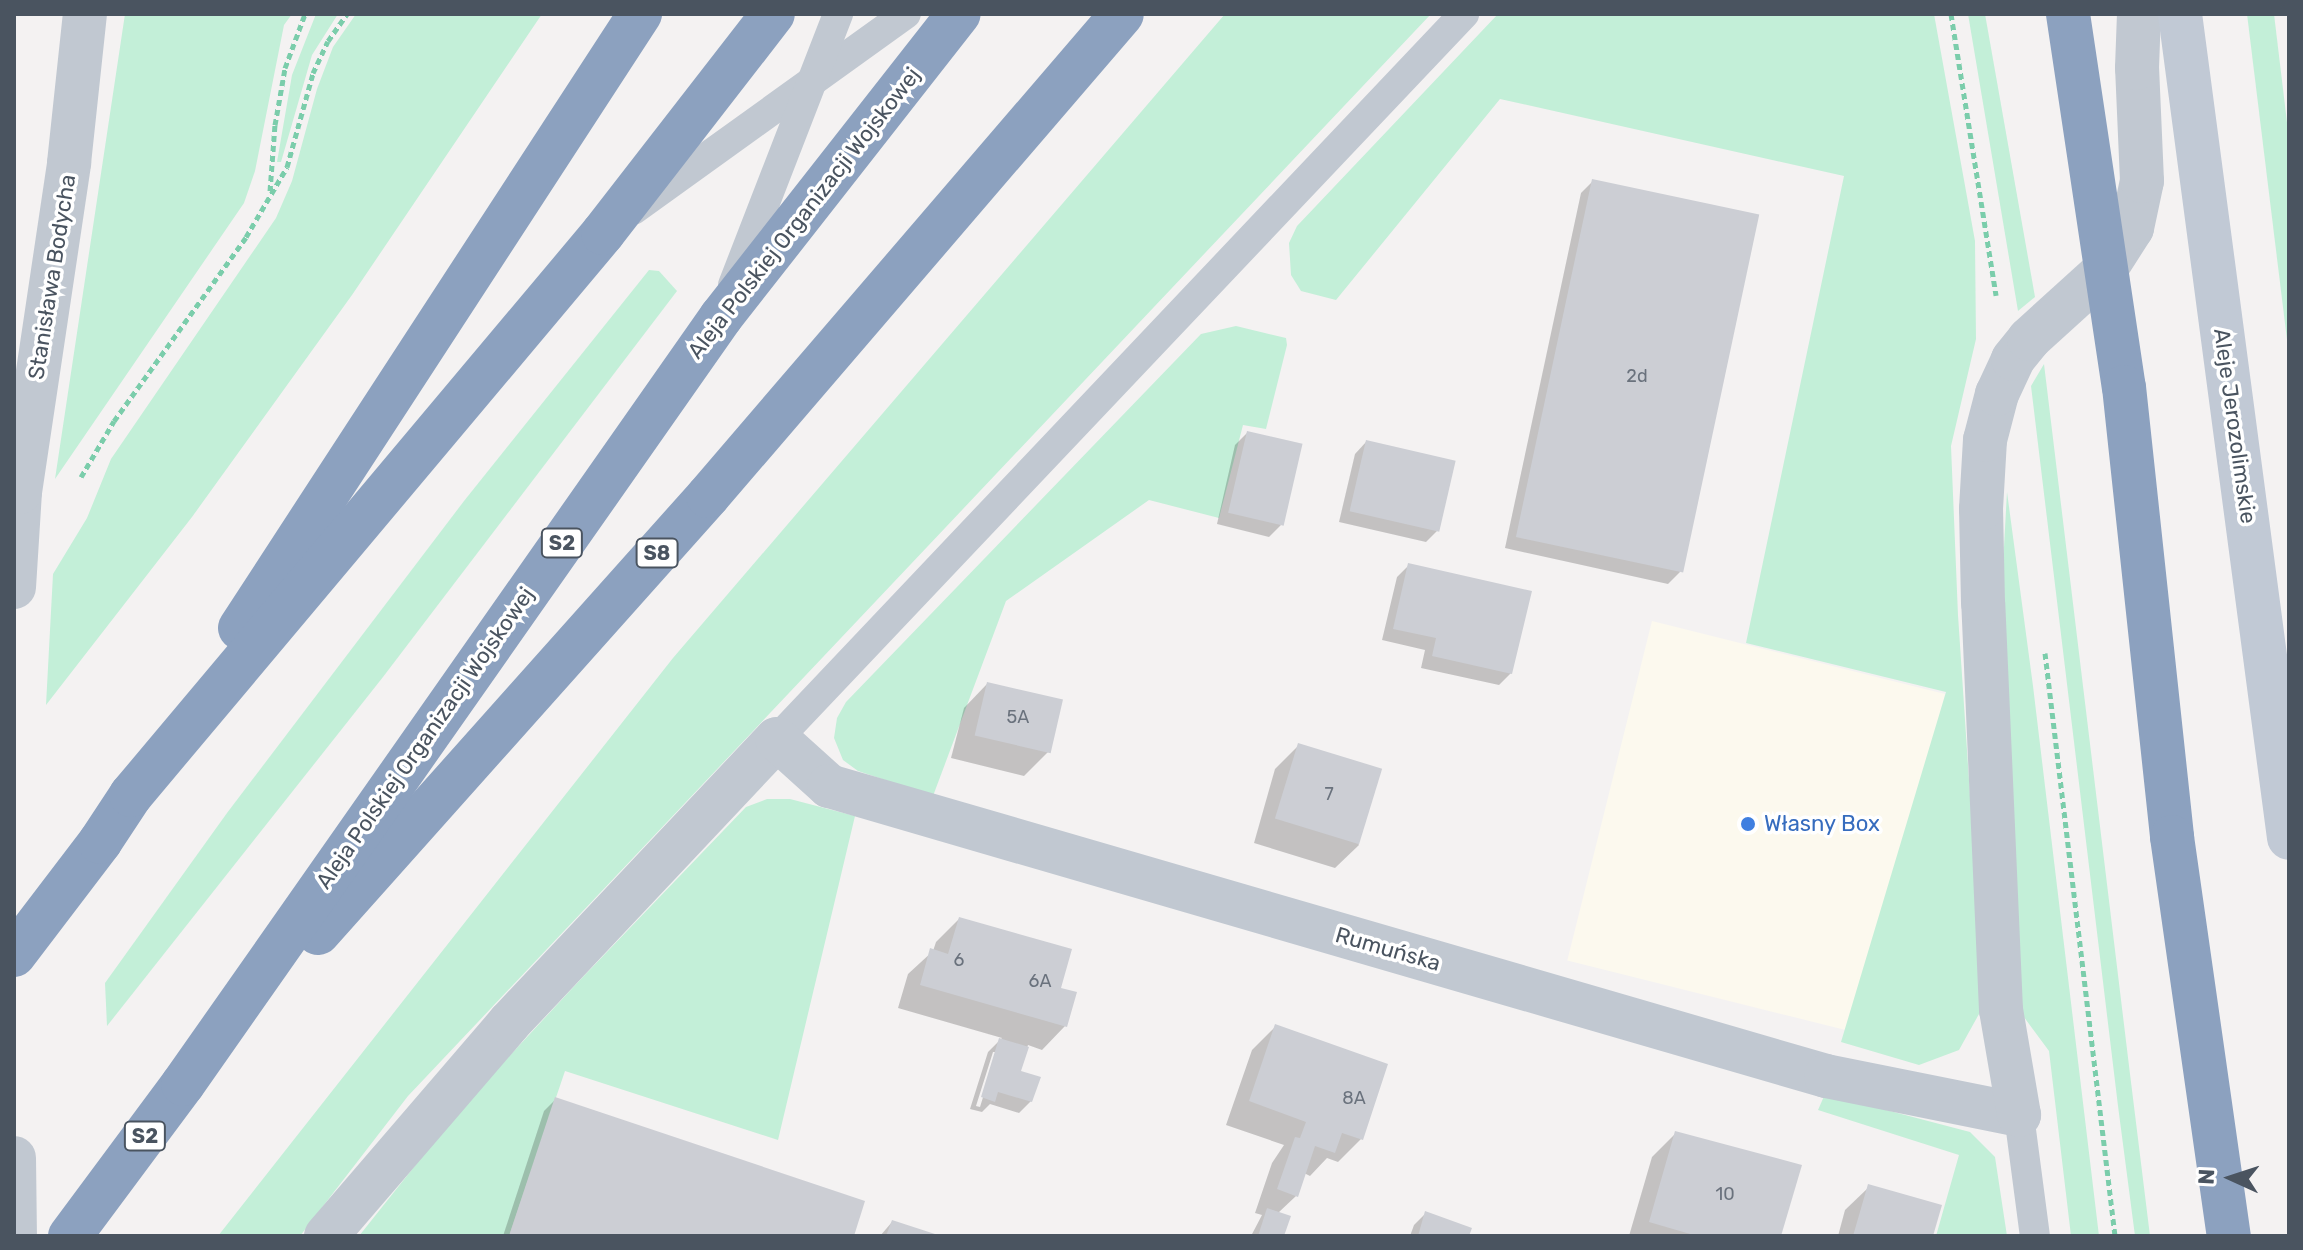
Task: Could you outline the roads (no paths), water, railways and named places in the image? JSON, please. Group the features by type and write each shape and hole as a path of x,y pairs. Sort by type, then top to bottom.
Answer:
{"highway":[{"path":"14,955 100,842 640,14"},
{"path":"131,795 603,233 773,14"},
{"name":"Aleja Polskiej Organizacji Wojskowej","path":"70,1236 183,1084 721,317 959,14"},
{"name":"S8","path":"183,1084 708,496 1122,14"},
{"path":"2068,14 2124,387 2172,837 2229,1236"}],"main road":[{"name":"Aleje Jerozolimskie","path":"2180,14 2289,838"}],"street":[{"name":"Stanisława Bodycha","path":"14,587 20,492 69,163 85,14"},
{"path":"2019,1115 2001,1010 1983,603 1981,509 1985,440 1997,394 2013,359 2029,339 2105,270 2132,228 2142,181 2137,68 2139,14"},
{"name":"Rumuńska","path":"777,739 829,786 1826,1076 2019,1115"},
{"path":"326,1236 509,1023 777,739"},
{"path":"14,1158 15,1236"}],"lane":[{"path":"721,317 838,14"},
{"path":"603,233 906,14"},
{"path":"777,739 1464,14"},
{"path":"2019,1115 2035,1236"}],"place":[{"name":"Własny Box","path":"1748,824"}]}
